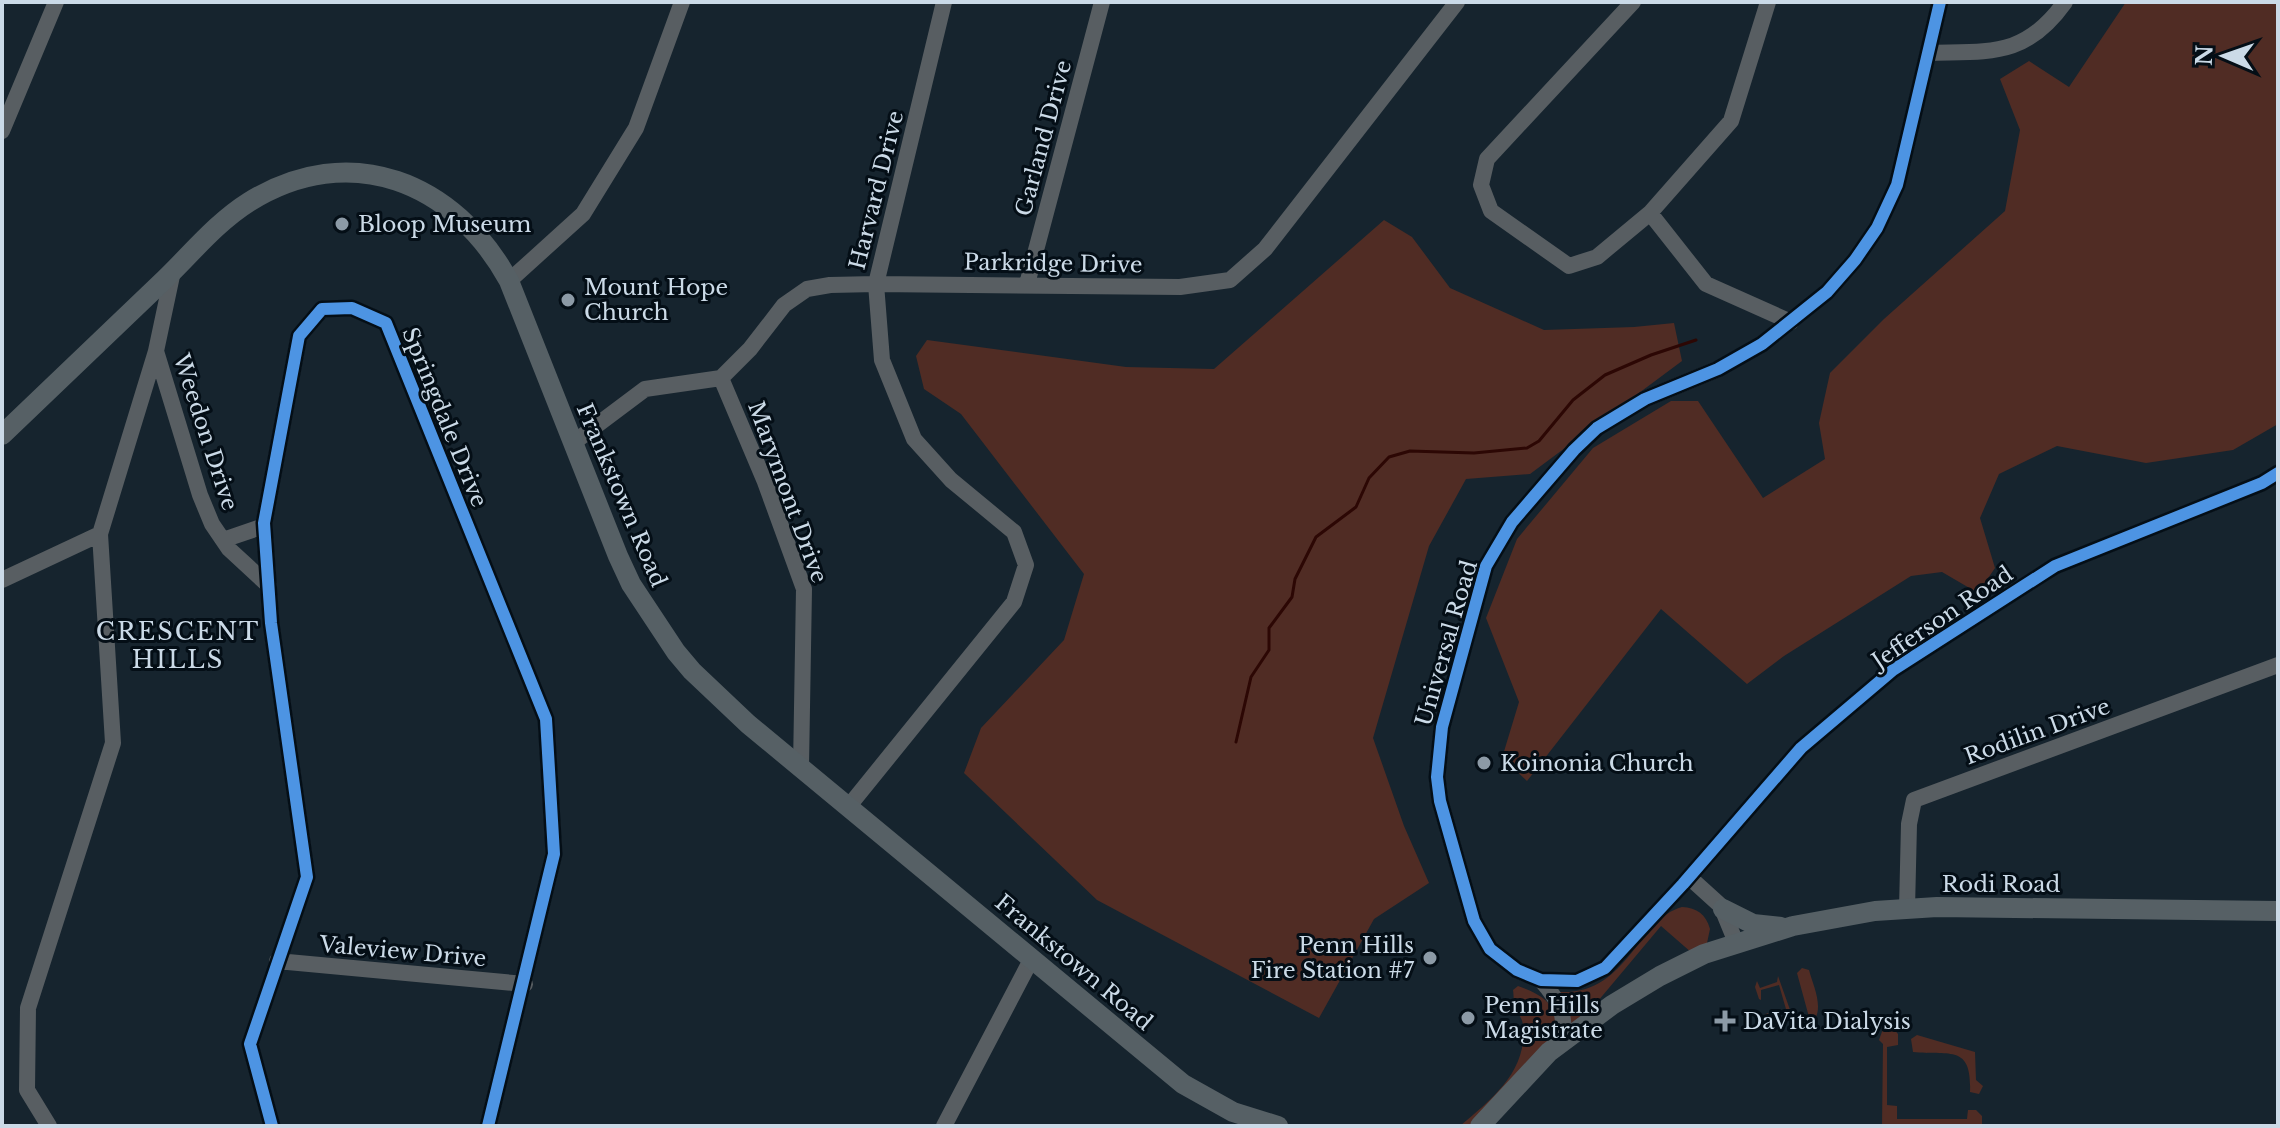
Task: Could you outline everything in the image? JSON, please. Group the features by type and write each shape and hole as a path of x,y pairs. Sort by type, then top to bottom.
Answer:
{"main road":[{"name":"Frankstown Road","path":"2,435 247,204 299,180 338,174 396,180 433,197 473,228 509,281 618,556 644,606 692,671 801,767 1183,1084 1233,1112 1278,1126"},
{"name":"Rodi Road","path":"1480,1126 1549,1052 1585,1023 1660,976 1704,954 1793,926 1875,911 1907,909 2023,907 2278,911"},
{"path":"1723,909 1753,924 1793,926"},
{"name":"Rodi Road","path":"1496,1126 1528,1091 1592,1033 1648,995 1701,968 1733,946"}],"street":[{"path":"2,131 56,2"},
{"path":"509,281 583,214 636,128 682,2"},
{"name":"Harvard Drive","path":"849,806 1014,602 1026,565 1014,532 951,480 914,439 882,360 876,284 944,2"},
{"name":"Garland Drive","path":"1027,284 1102,2"},
{"name":"Parkridge Drive","path":"721,378 750,349 784,305 807,289 876,284 1180,287 1230,280 1265,249 1457,2"},
{"path":"1633,2 1487,159 1481,185 1491,211 1569,266 1597,257 1650,213 1731,121 1768,2"},
{"name":"Universal Road","path":"1655,915 1605,968 1577,981 1558,982 1541,980 1517,970 1490,949 1474,921 1440,801 1437,754 1486,566 1512,522 1597,428 1645,399 1718,369 1762,344 1827,292 1855,260 1877,228 1897,185 1940,2"},
{"path":"1928,53 1998,50 2023,41 2049,24 2065,2"},
{"path":"1650,213 1706,284 1791,322"},
{"name":"Weedon Drive","path":"173,271 156,351 200,495 212,524 223,540 269,586"},
{"name":"Springdale Drive","path":"272,1126 250,1044 307,877 271,623 264,526 299,336 322,309 352,308 386,323 546,719 554,854 525,984 488,1126"},
{"path":"49,1126 27,1090 28,1008 113,743 100,534 156,351"},
{"path":"573,443 645,389 721,378"},
{"name":"Marymont Drive","path":"721,378 765,482 804,589 801,767"},
{"name":"Jefferson Road","path":"1655,915 1801,748 1893,670 2055,566 2262,483 2278,473"},
{"path":"223,540 264,526"},
{"path":"2,580 100,534"},
{"name":"Rodilin Drive","path":"1907,909 1909,824 1914,800 2278,665"},
{"path":"1686,880 1723,909 1733,946"},
{"path":"1686,880 1733,946"},
{"path":"944,1126 1032,958"},
{"name":"Valeview Drive","path":"277,961 525,984"},
{"name":"Universal Road","path":"1541,980 1561,1005 1564,1017 1562,1042"}],"shaded area":[{"path":"2126,2 2278,2 2278,424 2233,450 2146,463 2057,446 1999,474 1980,518 1995,568 1978,593 1942,572 1911,576 1784,656 1747,684 1661,609 1527,781 1502,758 1519,702 1486,618 1517,539 1593,448 1671,401 1698,401 1763,498 1825,459 1819,423 1830,373 1884,319 2005,211 2020,130 2000,79 2029,61 2069,87"},
{"path":"1384,220 1412,237 1450,288 1544,330 1674,323 1682,361 1530,474 1466,479 1429,546 1373,738 1404,826 1429,883 1374,919 1319,1018 1097,900 964,773 981,728 1064,640 1084,574 961,414 924,389 916,356 927,340 1126,367 1214,369"},
{"path":"1682,907 1696,910 1706,919 1710,929 1707,943 1692,953 1661,926 1598,1001 1600,1006 1570,1024 1560,992 1583,990 1601,982 1617,970 1654,926 1667,914"},
{"path":"1802,968 1809,970 1816,995 1818,1008 1815,1019 1809,1017 1797,973"},
{"path":"1778,976 1794,1021 1791,1024 1789,1018 1771,1024 1772,1032 1767,1028 1764,1015 1768,1013 1770,1021 1788,1016 1779,985 1761,990 1761,1000 1755,987 1757,981 1760,988 1777,982"},
{"path":"1518,986 1538,995 1551,1006 1556,1022 1554,1032 1549,1044 1469,1126 1460,1126 1505,1083 1520,1056 1523,1025 1514,1005 1513,990"},
{"path":"1884,1026 1892,1027 1898,1034 1898,1045 1887,1047 1887,1105 1897,1106 1897,1119 1967,1119 1968,1110 1976,1110 1982,1116 1982,1126 1882,1126 1883,1044 1879,1040"},
{"path":"1917,1035 1975,1052 1976,1080 1983,1086 1979,1094 1970,1092 1967,1066 1956,1055 1913,1052 1911,1039"}],"waterway":[{"path":"1236,742 1251,677 1269,650 1269,628 1292,597 1295,579 1316,537 1356,507 1369,478 1389,457 1410,451 1474,453 1527,448 1539,441 1573,400 1605,375 1696,340"}],"cycle path":[{"path":"1940,2 1897,185 1877,228 1855,260 1827,292 1762,344 1718,369 1645,399 1597,428 1512,522 1486,566 1442,727 1437,777 1440,801 1474,921 1490,949 1517,970 1541,980 1577,981 1605,968 1801,748 1893,670 2055,566 2262,483 2278,473"},
{"path":"272,1126 250,1044 307,877 271,623 264,523 299,336 322,309 352,308 386,323 546,719 554,854 488,1126"}],"place":[{"name":"Bloop Museum","path":"342,224"},
{"name":"Mount Hope Church","path":"568,300"},
{"name":"Koinonia Church","path":"1484,763"},
{"name":"Penn Hills Fire Station #7","path":"1430,958"},
{"name":"Penn Hills Magistrate","path":"1468,1018"},
{"name":"DaVita Dialysis","path":"1725,1021"}],"district":[{"name":"CRESCENT HILLS","path":"178,646"}]}
